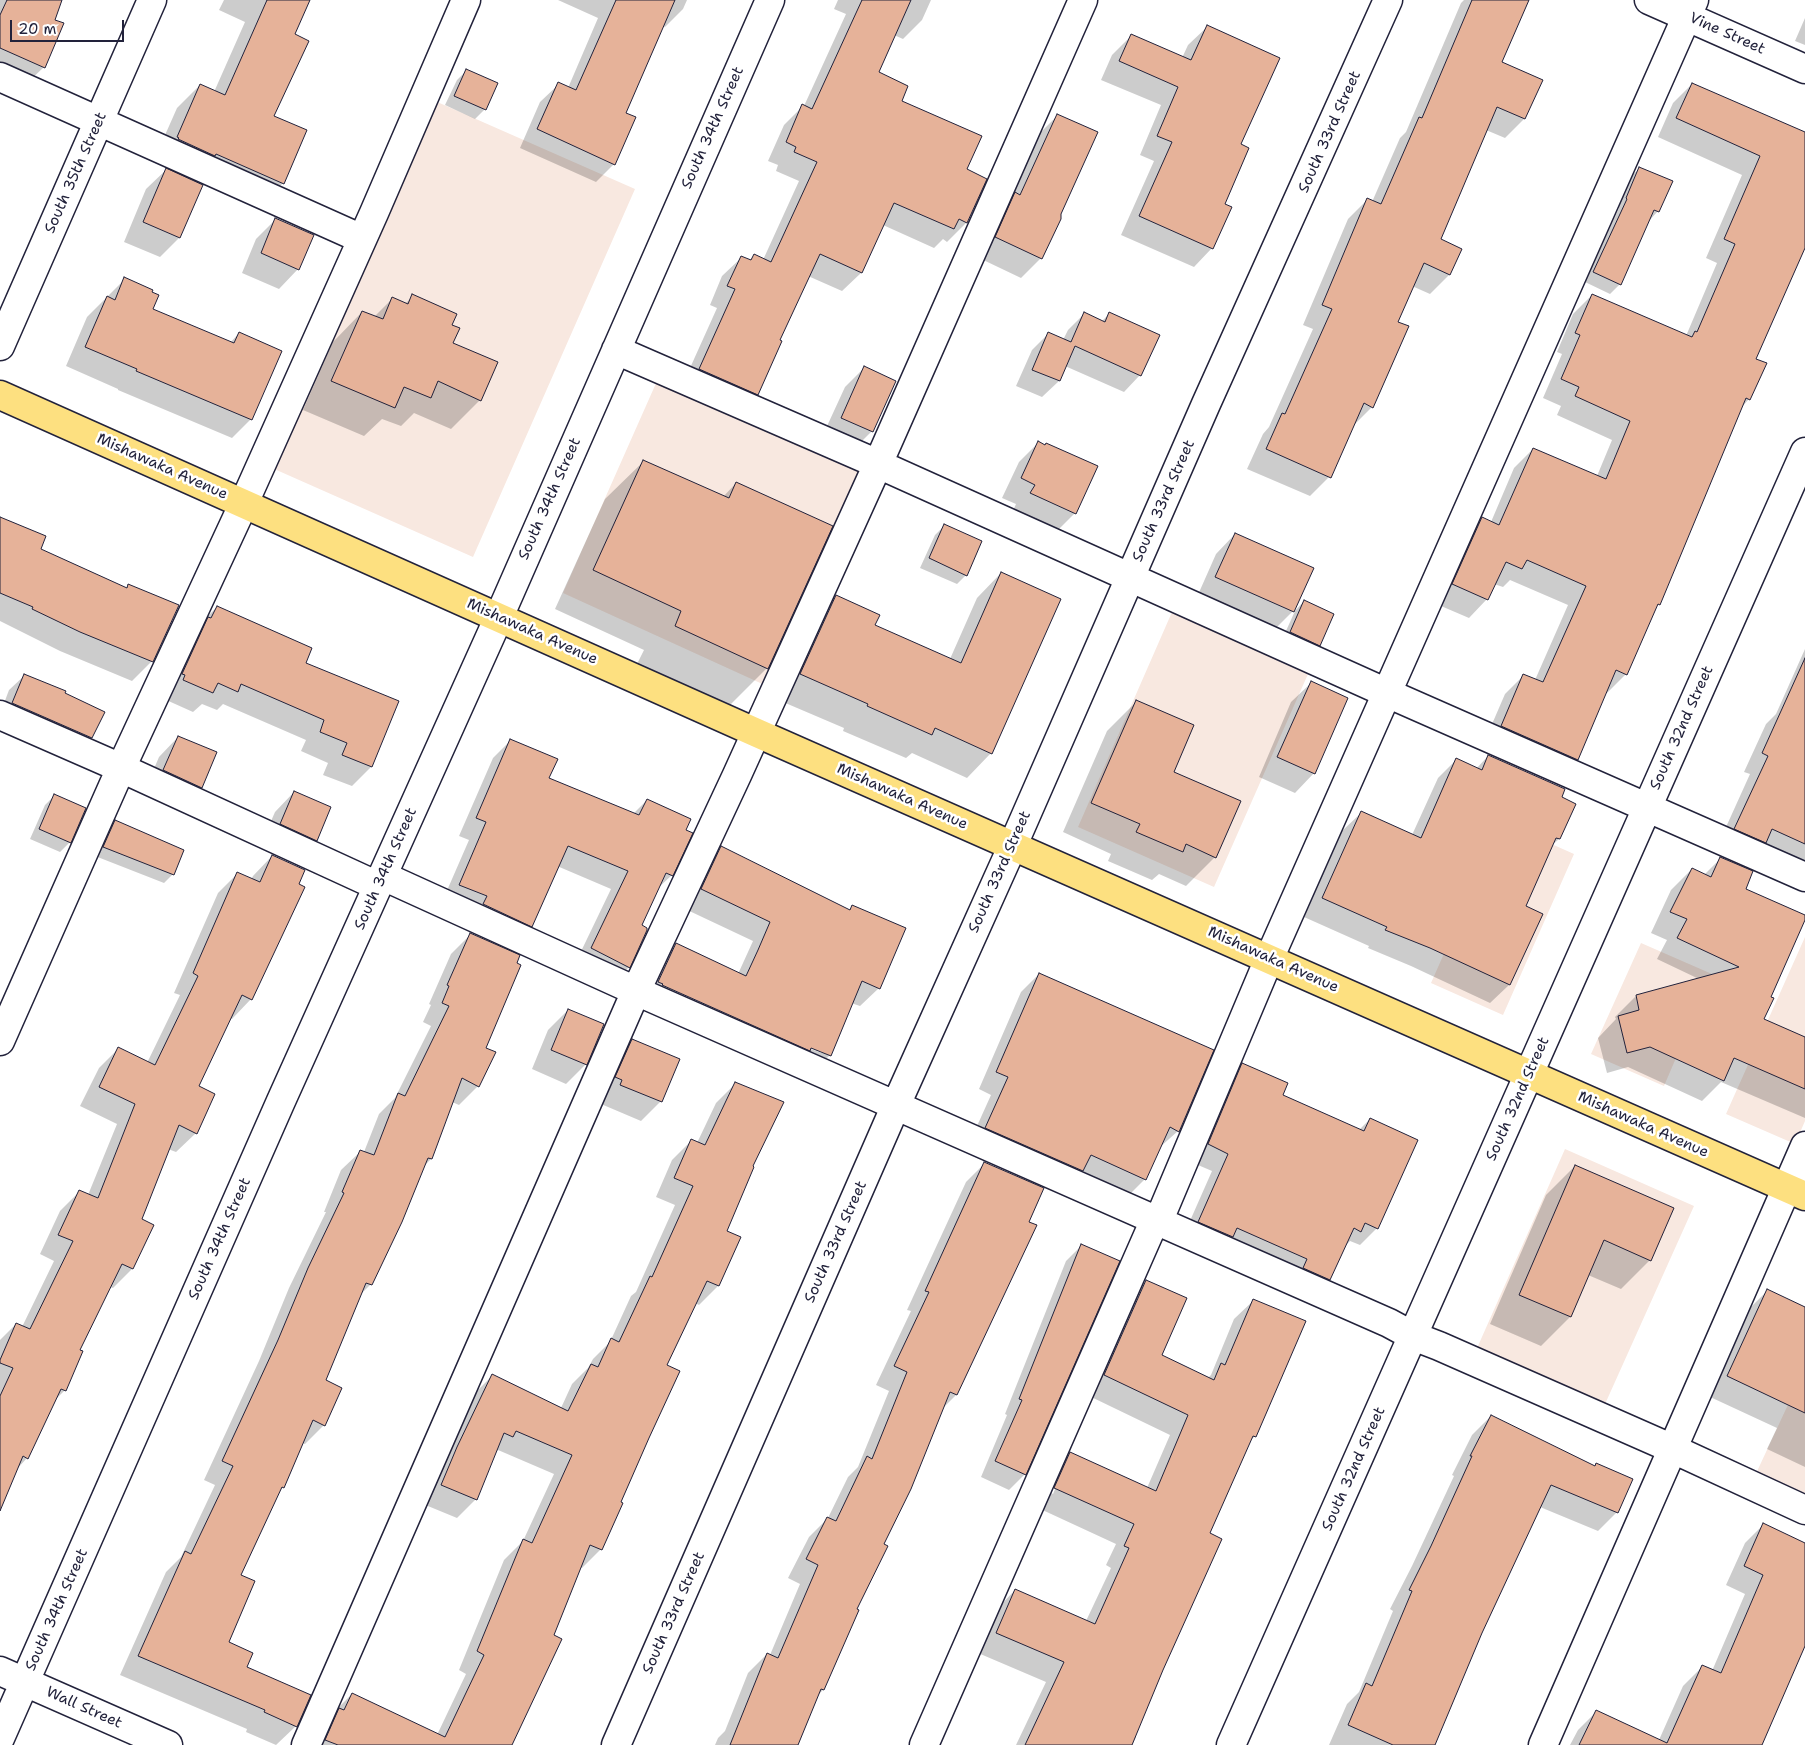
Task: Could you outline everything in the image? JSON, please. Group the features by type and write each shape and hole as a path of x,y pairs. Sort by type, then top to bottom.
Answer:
{"main road":[{"name":"Mishawaka Avenue","path":"0,396 244,503 756,733 1795,1192"}],"street":[{"name":"South 35th Street","path":"0,346 152,0"},
{"path":"0,1041 121,768 244,503 466,0"},
{"name":"South 34th Street","path":"0,1738 281,1101 499,617 770,0"},
{"path":"306,1745 636,991 878,464 1083,0"},
{"name":"South 33rd Street","path":"616,1745 1130,577 1388,0"},
{"name":"Vine Street","path":"1649,0 1691,8 1805,69"},
{"path":"924,1745 1146,1240 1164,1208 1269,959 1691,8"},
{"path":"0,77 362,239"},
{"path":"616,350 878,464 1387,693 1805,877"},
{"name":"South 32nd Street","path":"1232,1745 1805,452"},
{"path":"0,715 636,991 1413,1336 1673,1449 1805,1510"},
{"path":"1543,1745 1673,1449 1795,1192 1805,1146"},
{"name":"Wall Street","path":"0,1671 168,1745"}],"shaded area":[{"path":"435,101 635,189 473,557 272,468"},
{"path":"657,381 866,472 769,687 563,593"},
{"path":"1172,612 1308,674 1214,887 1078,827"},
{"path":"1502,822 1574,854 1503,1015 1431,983"},
{"path":"1805,937 1805,1121 1795,1144 1726,1114"},
{"path":"1641,943 1712,974 1664,1086 1591,1054"},
{"path":"1565,1149 1694,1206 1601,1413 1474,1355"},
{"path":"1805,1368 1805,1503 1753,1480"}],"building":[{"path":"7,0 62,0 55,20 64,23 45,68 0,48 0,15"},
{"path":"267,0 310,0 295,34 309,41 274,116 307,130 284,184 216,154 215,156 177,137 200,84 225,95"},
{"path":"616,0 675,0 626,113 636,117 615,165 537,129 558,82 576,90"},
{"path":"862,0 911,0 879,72 908,86 902,101 982,136 967,169 987,179 967,223 959,219 954,229 894,203 862,273 820,254 780,340 782,341 758,395 699,369 735,289 727,286 741,256 751,260 754,254 771,262 817,162 794,152 796,147 786,142 802,104 812,109"},
{"path":"1472,0 1529,0 1502,62 1543,80 1525,119 1497,107 1441,239 1462,249 1450,275 1424,263 1398,322 1409,326 1373,408 1364,403 1331,478 1266,449 1282,413 1285,414 1332,309 1322,305 1367,198 1381,204 1419,117 1422,118"},
{"path":"1207,25 1280,58 1241,144 1249,148 1225,204 1232,207 1213,249 1139,216 1172,142 1157,136 1178,87 1119,61 1131,34 1191,60"},
{"path":"466,69 498,83 486,110 454,96"},
{"path":"1692,83 1805,132 1805,248 1756,359 1767,363 1750,400 1746,398 1660,605 1658,604 1627,675 1616,670 1578,760 1501,726 1523,674 1543,682 1586,586 1527,560 1522,569 1506,562 1488,600 1452,584 1482,517 1499,525 1533,448 1606,479 1630,421 1575,396 1579,387 1561,379 1580,335 1575,333 1592,294 1692,337 1695,331 1697,332 1735,244 1724,239 1760,156 1676,118"},
{"path":"1057,114 1098,132 1042,259 995,237 1015,192 1020,195"},
{"path":"1639,167 1673,181 1659,212 1654,210 1621,285 1593,272 1627,199"},
{"path":"166,168 203,185 180,238 143,222"},
{"path":"275,218 314,235 299,270 261,253"},
{"path":"124,277 153,290 152,292 159,295 153,309 234,343 239,332 282,351 252,420 136,371 137,369 85,347 107,296 115,300"},
{"path":"412,294 457,314 452,325 460,328 453,343 498,362 481,401 438,381 431,398 404,387 395,408 331,381 362,311 383,319 392,297 408,304"},
{"path":"1084,312 1105,322 1109,312 1160,335 1141,376 1075,346 1060,381 1032,370 1048,332 1071,342"},
{"path":"864,366 896,381 873,432 841,418"},
{"path":"1038,441 1098,466 1076,514 1030,493 1035,485 1021,478"},
{"path":"643,460 729,498 736,482 833,526 768,669 675,626 681,611 593,570"},
{"path":"0,517 46,536 41,549 127,588 128,584 179,605 153,662 80,632 32,609 33,607 0,593"},
{"path":"944,524 982,541 967,576 929,558"},
{"path":"1235,533 1314,568 1294,612 1215,577"},
{"path":"1001,572 1061,599 992,754 935,728 932,735 800,674 836,595 880,615 875,625 961,663"},
{"path":"1304,600 1334,614 1320,646 1290,632"},
{"path":"217,606 312,648 306,663 399,701 372,767 342,755 347,743 320,732 324,720 241,684 238,692 218,683 213,693 183,680 185,675 182,674 208,617 211,618"},
{"path":"1805,658 1805,844 1772,829 1766,843 1734,829 1768,756 1762,753"},
{"path":"24,674 66,691 65,693 105,712 92,738 12,703"},
{"path":"1311,681 1348,698 1315,774 1277,757"},
{"path":"1136,700 1194,725 1174,772 1241,801 1216,858 1186,844 1183,852 1136,832 1140,824 1091,803"},
{"path":"178,736 217,752 202,788 163,770"},
{"path":"510,739 558,759 549,778 639,815 647,799 691,819 686,830 693,833 673,876 666,873 642,925 647,930 630,968 591,948 628,871 568,846 532,927 483,904 487,896 459,885 486,822 476,818"},
{"path":"1488,755 1565,789 1562,797 1576,804 1560,839 1556,838 1526,906 1543,914 1510,985 1430,948 1385,930 1387,927 1322,898 1361,811 1421,838 1456,758 1482,770"},
{"path":"294,791 331,807 317,841 280,824"},
{"path":"54,794 86,808 71,843 39,829"},
{"path":"115,820 184,850 174,875 103,847"},
{"path":"721,846 850,910 852,905 906,928 880,989 862,981 831,1056 811,1048 810,1051 658,982 676,943 746,976 770,922 701,889"},
{"path":"272,855 305,870 299,884 305,887 252,1000 242,995 199,1086 215,1094 197,1134 179,1125 142,1219 154,1225 133,1269 122,1264 80,1350 83,1351 66,1391 61,1389 28,1459 23,1456 0,1511 0,1396 13,1368 0,1363 0,1360 16,1323 30,1329 73,1241 58,1235 79,1190 98,1198 135,1104 99,1087 118,1047 155,1065 198,976 193,973 237,872 260,882"},
{"path":"1720,857 1753,871 1746,889 1805,915 1805,920 1771,997 1774,998 1764,1019 1805,1037 1805,1089 1734,1058 1724,1081 1650,1047 1627,1053 1618,1016 1639,1010 1636,995 1739,967 1677,938 1687,919 1670,912 1692,868 1711,877"},
{"path":"470,933 520,955 517,963 521,965 486,1048 496,1052 479,1087 462,1078 432,1159 428,1158 402,1222 372,1285 366,1283 326,1380 342,1388 325,1426 313,1420 284,1488 282,1487 241,1575 255,1581 229,1642 253,1653 247,1667 311,1695 297,1727 264,1712 265,1710 138,1656 185,1551 191,1554 233,1466 222,1461 278,1340 308,1268 344,1193 342,1192 360,1150 374,1155 398,1093 405,1096 449,1006 442,1003 449,986 447,985"},
{"path":"1039,973 1214,1050 1179,1132 1170,1127 1146,1180 1091,1155 1083,1171 985,1128 1008,1077 996,1072"},
{"path":"568,1009 604,1024 587,1065 551,1050"},
{"path":"632,1039 680,1059 662,1102 620,1085 622,1080 615,1077"},
{"path":"1242,1063 1288,1083 1283,1095 1364,1131 1370,1118 1418,1140 1378,1229 1365,1223 1361,1232 1354,1228 1330,1280 1303,1268 1307,1259 1237,1228 1233,1237 1198,1222 1228,1154 1208,1144"},
{"path":"735,1082 784,1102 753,1166 727,1231 741,1237 719,1286 707,1281 667,1365 680,1371 621,1502 623,1503 602,1550 590,1545 554,1635 562,1639 512,1745 338,1745 325,1740 339,1708 344,1710 352,1693 445,1737 484,1655 477,1651 523,1539 532,1543 572,1455 516,1431 513,1437 504,1433 477,1500 441,1485 457,1447 492,1374 568,1411 591,1364 598,1367 611,1338 619,1342 650,1276 652,1277 693,1186 674,1178 691,1139 705,1145"},
{"path":"984,1162 1044,1188 1029,1222 1037,1225 957,1395 950,1392 911,1489 884,1544 888,1546 857,1609 859,1610 824,1690 821,1689 798,1745 730,1745 767,1653 778,1658 818,1565 806,1559 827,1517 836,1521 867,1456 872,1459 907,1372 894,1366 929,1292 925,1291"},
{"path":"1575,1165 1674,1208 1651,1261 1604,1240 1571,1317 1519,1295"},
{"path":"1081,1244 1120,1261 1026,1475 995,1461 1022,1400 1019,1399"},
{"path":"1146,1280 1187,1298 1162,1355 1214,1380 1221,1363 1225,1365 1253,1299 1306,1321 1256,1437 1253,1436 1210,1533 1222,1539 1163,1670 1132,1745 1025,1745 1064,1662 996,1633 1015,1589 1095,1624 1129,1548 1124,1546 1134,1524 1054,1488 1070,1452 1156,1491 1188,1415 1104,1375"},
{"path":"1767,1289 1805,1307 1805,1413 1727,1376"},
{"path":"1491,1415 1595,1466 1596,1463 1633,1479 1618,1513 1551,1485 1482,1633 1435,1745 1393,1745 1348,1725 1366,1683 1372,1686 1412,1591 1409,1590 1472,1456 1470,1456"},
{"path":"1763,1523 1805,1543 1805,1646 1762,1745 1579,1745 1596,1710 1667,1743 1702,1665 1721,1673 1763,1575 1744,1566"}]}
